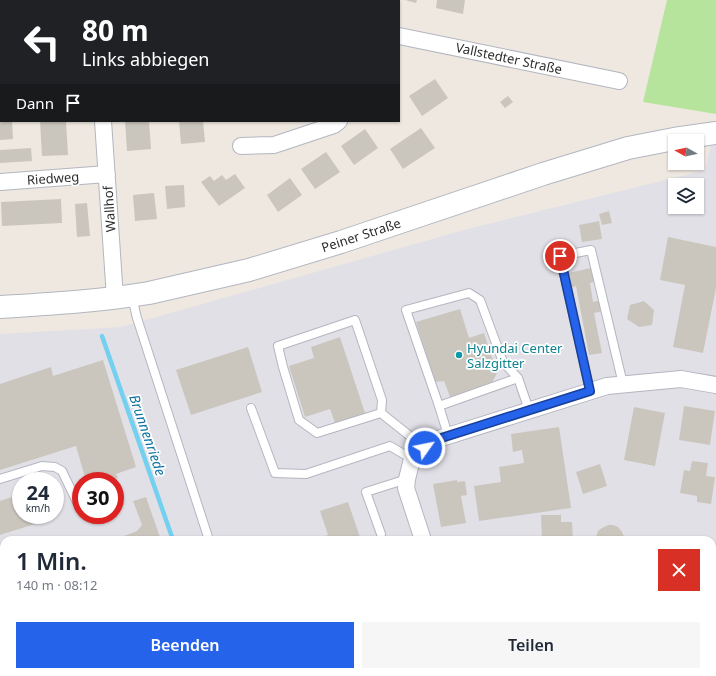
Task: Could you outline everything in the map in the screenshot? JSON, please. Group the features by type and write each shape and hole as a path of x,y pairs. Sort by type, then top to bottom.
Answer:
{"main road":[{"name":"Peiner Straße","path":"0,308 124,297 149,293 249,270 341,242 543,174 628,148 716,133"}],"street":[{"name":"Vallstedter Straße","path":"400,36 619,81"},
{"name":"Wallhof","path":"103,122 106,174 124,297"},
{"path":"241,146 274,145 334,125 338,122"},
{"name":"Riedweg","path":"0,182 106,174"},
{"path":"421,536 406,488 407,479 412,459 435,440 607,386 682,379 716,385"}],"lane":[{"path":"590,391 560,256 591,250 623,384"},
{"path":"448,436 406,310 470,293 480,300 503,362 518,378 529,410"},
{"path":"124,297 137,318 208,536"},
{"path":"355,320 382,400 381,413 317,433 299,420 278,346 355,320"},
{"path":"439,406 518,378"},
{"path":"251,408 276,473 306,474 390,446 412,459"},
{"path":"381,413 425,448"},
{"path":"0,479 42,466 55,467 62,471 72,492"},
{"path":"381,534 366,492 407,479"}],"shaded area":[{"path":"716,123 716,536 0,536 0,334 121,327 464,230 668,179 668,214 704,214 704,178 673,178 705,170"}],"green space":[{"path":"667,0 716,0 716,114 643,102"}],"building":[{"path":"405,0 417,0 416,3"},
{"path":"437,0 465,0 463,14 436,8"},
{"path":"435,79 448,98 422,116 409,96"},
{"path":"508,96 513,102 505,108 500,102"},
{"path":"0,122 12,122 13,139 0,140"},
{"path":"40,122 66,122 68,155 42,156"},
{"path":"125,122 149,122 151,149 127,151"},
{"path":"179,122 203,122 205,142 181,144"},
{"path":"421,128 435,148 403,169 390,149"},
{"path":"365,129 378,148 354,165 341,146"},
{"path":"31,148 32,161 0,163 0,150"},
{"path":"326,152 340,172 315,189 301,169"},
{"path":"235,174 245,188 219,206 201,182 210,176 214,181 222,175 226,180"},
{"path":"290,178 302,195 278,212 267,195"},
{"path":"184,185 185,207 167,209 165,186"},
{"path":"154,193 157,219 135,221 133,195"},
{"path":"61,199 62,223 2,226 1,202"},
{"path":"87,203 90,236 77,237 75,204"},
{"path":"609,211 612,223 602,225 599,214"},
{"path":"599,221 602,239 582,242 579,225"},
{"path":"668,237 716,247 716,288 703,353 673,347 685,285 660,280"},
{"path":"591,268 594,282 590,283 593,302 601,300 603,311 594,313 602,353 589,355 576,286 571,288 568,273"},
{"path":"644,301 654,310 652,325 639,327 627,319 630,305"},
{"name":"Hyundai Center Salzgitter","path":"460,309 469,338 484,333 497,373 491,385 450,397 444,381 435,382 416,322"},
{"path":"340,337 365,413 335,423 330,409 305,417 289,366 314,358 311,347"},
{"path":"248,347 262,392 191,415 176,370"},
{"path":"103,360 136,467 122,472 83,472 76,446 0,470 0,384 51,367 53,376"},
{"path":"684,406 715,411 710,445 679,440"},
{"path":"634,407 665,413 655,466 624,460"},
{"path":"559,427 571,508 479,521 474,486 501,482 499,467 524,463 522,450 513,452 511,434"},
{"path":"692,461 708,463 706,476 715,477 711,504 697,502 697,496 680,493 684,470 690,471"},
{"path":"600,464 607,486 583,494 576,472"},
{"path":"457,480 457,482 465,481 467,495 461,496 466,523 441,527 433,484"},
{"path":"12,497 12,524 35,524 0,535 0,501"},
{"path":"146,497 160,536 124,536 137,531 142,525 133,501"},
{"path":"348,502 360,536 325,536 328,535 320,511"},
{"path":"541,515 561,515 561,522 572,522 573,536 542,536"},
{"path":"608,525 613,525 618,527 624,536 597,536 598,531"}],"waterway":[{"name":"Brunnenriede","path":"102,336 172,536"}],"place":[{"name":"Hyundai Center Salzgitter","path":"459,355"}],"route":[{"path":"425,448 435,440 590,391 560,256"}]}
